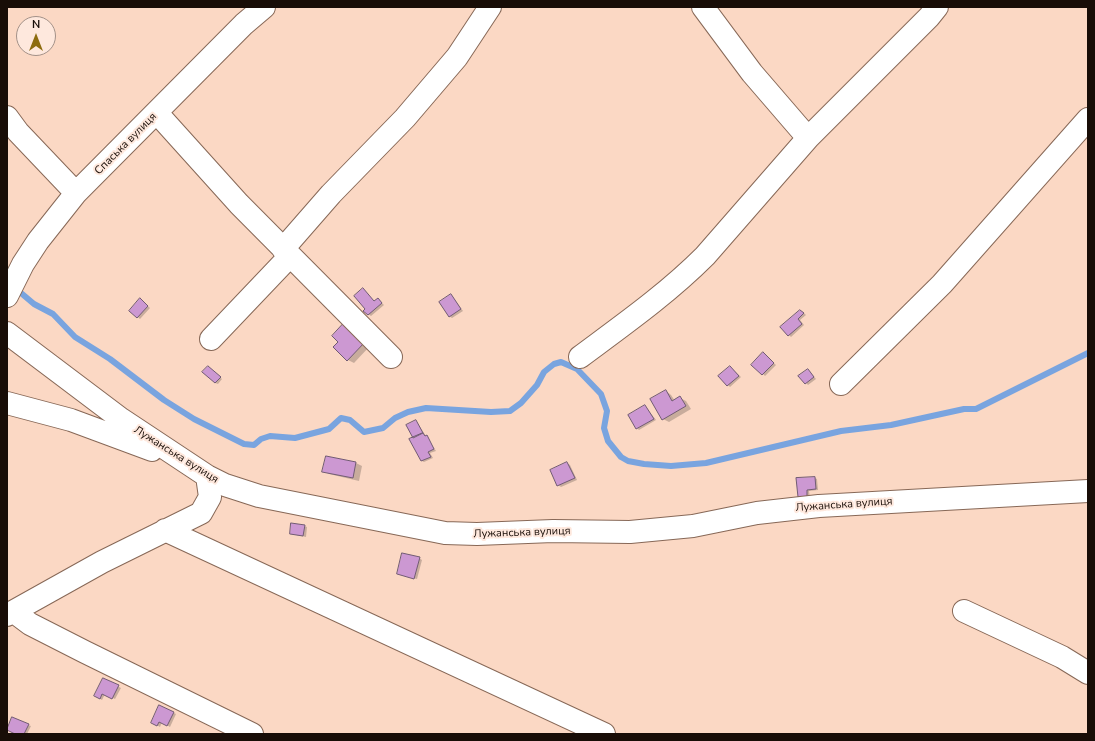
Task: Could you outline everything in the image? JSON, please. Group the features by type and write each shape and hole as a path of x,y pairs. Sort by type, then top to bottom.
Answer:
{"street":[{"name":"Спаська вулиця","path":"7,296 23,264 38,240 76,193 244,24 264,7"},
{"path":"211,340 287,252 332,194 405,118 457,57 490,7"},
{"path":"580,357 669,290 688,273 705,256 808,138 929,17 937,7"},
{"path":"705,8 752,73 808,138"},
{"path":"157,113 239,204 391,357"},
{"path":"7,117 18,132 76,193"},
{"path":"840,384 942,284 1088,119"},
{"name":"Лужанська вулиця","path":"7,334 121,419 207,476 235,489 259,496 445,533 477,534 553,531 604,532 651,530 693,526 757,513 819,506 1088,491"},
{"path":"7,403 71,420 152,450 163,453 169,451"},
{"path":"10,614 102,562 201,513 210,497 207,476"},
{"path":"165,530 604,734"},
{"path":"964,610 1062,657 1088,673"},
{"path":"10,614 252,734"}],"building":[{"path":"363,288 374,301 378,298 382,303 368,315 363,311 365,309 354,296"},
{"path":"451,294 461,309 449,317 439,302"},
{"path":"140,298 148,306 137,318 129,311"},
{"path":"800,310 804,313 798,319 802,324 788,336 780,327"},
{"path":"344,323 365,342 347,361 333,347 338,342 332,336"},
{"path":"763,352 774,363 762,375 751,365"},
{"path":"208,366 221,377 215,383 202,372"},
{"path":"730,366 739,376 727,386 718,376"},
{"path":"808,369 814,377 805,384 798,376"},
{"path":"666,390 672,401 680,396 686,406 662,420 650,399"},
{"path":"645,405 654,419 636,429 628,415"},
{"path":"416,420 423,433 413,438 406,425"},
{"path":"423,433 425,436 427,435 434,449 428,452 431,457 421,461 409,439"},
{"path":"326,456 356,462 353,478 322,472"},
{"path":"567,462 575,478 557,486 550,470"},
{"path":"815,477 816,489 807,490 807,497 798,497 796,478"},
{"path":"291,523 305,525 303,536 290,534"},
{"path":"402,553 420,557 414,579 397,574"},
{"path":"103,678 119,685 112,699 102,694 100,699 94,696"},
{"path":"159,705 174,712 167,726 159,722 157,726 151,723"},
{"path":"12,717 29,724 24,734 15,734 7,730"}],"waterway":[{"path":"21,293 34,304 53,314 75,337 110,359 164,400 194,419 244,444 254,445 261,439 270,436 295,438 329,429 341,418 350,420 364,432 383,428 395,418 408,412 426,408 491,412 510,411 521,403 537,385 544,372 554,364 561,362 577,369 601,394 607,411 604,428 608,441 621,457 628,461 644,464 671,466 706,463 841,431 891,425 964,409 976,409 1088,353"}]}
